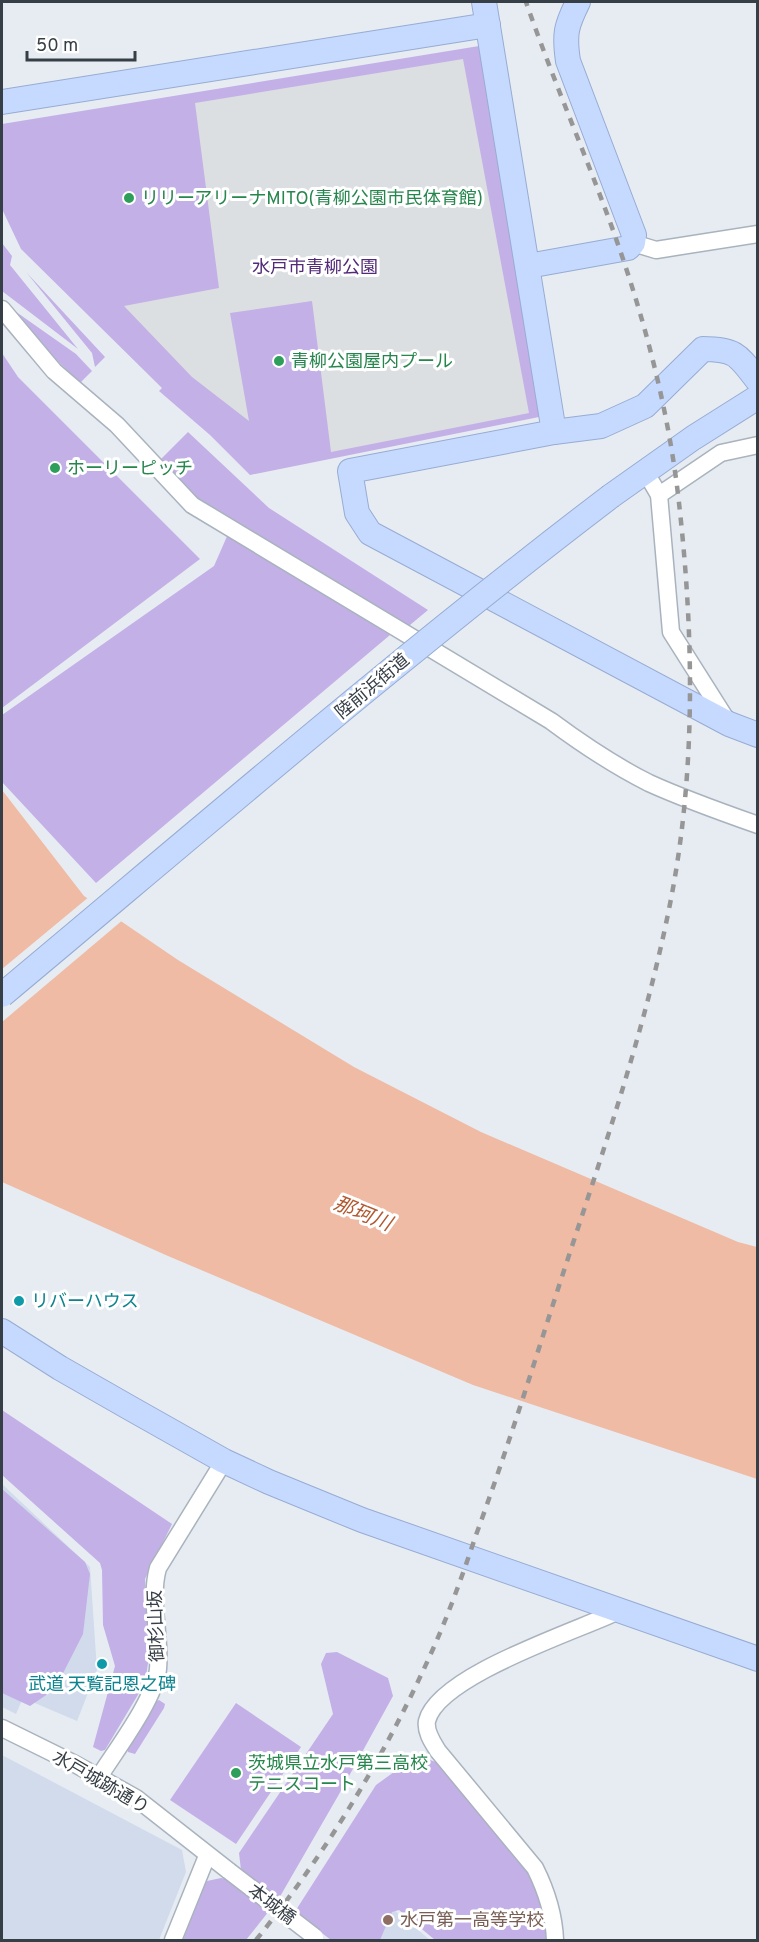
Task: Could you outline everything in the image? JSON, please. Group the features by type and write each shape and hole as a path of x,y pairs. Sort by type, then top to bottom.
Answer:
{"street":[{"path":"484,2 554,432"},
{"path":"528,266 628,248 633,243 634,235 568,61 565,38 570,18 578,2"},
{"path":"2,102 488,25"},
{"path":"633,243 656,250 758,234"},
{"path":"2,309 54,371 117,425 192,505 648,782 701,806 758,825"},
{"path":"758,381 741,358 724,349 703,349 645,406 601,426 554,432 350,471 357,513 370,533 729,724 758,735"},
{"name":"陸前浜街道","path":"2,995 529,557 610,495 758,397"},
{"path":"659,495 721,453 758,445"},
{"path":"645,471 659,495 671,632 729,724"},
{"path":"2,1331 60,1368 224,1461 268,1482 362,1520 758,1659"},
{"name":"御杉山坂","path":"99,1777 150,1697 158,1671 159,1641 155,1580 158,1568 224,1461"},
{"path":"555,1941 554,1917 535,1868 438,1751 427,1729 427,1721 444,1697 479,1673 543,1641 621,1610"},
{"name":"水戸城跡通り","path":"2,1728 136,1798 229,1871"},
{"path":"173,1941 207,1856"},
{"name":"本城橋","path":"229,1871 317,1939"}],"shaded area":[{"path":"463,59 529,413 331,452 312,301 230,313 249,421 192,377 124,306 219,288 195,103"},
{"path":"2,1484 90,1567 97,1670 77,1721 23,1698 16,1714 2,1707"},
{"path":"2,1755 182,1850 186,1872 159,1940 2,1940"},
{"name":"水戸第一高等学校","path":"382,1900 430,1940 359,1940"}],"green space":[{"name":"水戸市青柳公園","path":"479,46 539,417 250,475 210,435 159,391 162,388 21,249 2,209 2,124"},
{"path":"2,243 12,256 10,265 78,349 2,291"},
{"path":"26,272 105,357 95,367 92,353"},
{"path":"2,302 76,354 92,371 80,383 31,335"},
{"name":"ホーリーピッチ","path":"2,353 18,377 200,559 2,708"},
{"path":"188,432 269,508 428,610 404,630 197,504 160,460"},
{"path":"228,534 390,635 96,883 2,782 2,715 214,566"},
{"path":"2,1410 172,1524 145,1579 150,1650 145,1683 105,1750 101,1751 93,1747 115,1666 103,1625 100,1563 2,1475"},
{"path":"2,1489 85,1562 90,1574 83,1634 55,1689 30,1706 2,1693"},
{"path":"337,1652 388,1678 393,1696 278,1900 241,1870 239,1853 333,1714 321,1664 326,1653"},
{"path":"159,1700 165,1704 164,1708 135,1754 128,1752 127,1748 155,1702"},
{"name":"茨城県立水戸第三高校 テニスコート","path":"236,1703 301,1747 236,1844 170,1800"},
{"path":"427,1759 439,1763 531,1876 545,1913 550,1940 435,1940 399,1910 392,1912 380,1940 331,1940 297,1914 296,1910 376,1785 405,1764"},
{"path":"226,1879 269,1911 246,1940 183,1940 205,1884 207,1881"}],"water":[{"name":"那珂川","path":"2,790 84,896 178,960 354,1067 481,1132 738,1242 757,1247 757,1479 473,1385 168,1256 2,1182"}],"pier":[{"path":"90,896 124,919 2,1022 2,969"}],"railway":[{"path":"256,1940 305,1875 351,1806 392,1734 448,1614 504,1455 631,1062 659,957 678,855 688,755 690,654 684,553 669,435 646,333 625,266 526,2"}],"place":[{"name":"リリーアリーナMITO(青柳公園市民体育館)","path":"129,198"},
{"name":"青柳公園屋内プール","path":"279,361"},
{"name":"ホーリーピッチ","path":"55,468"},
{"name":"リバーハウス","path":"19,1301"},
{"name":"武道 天覧記恩之碑","path":"102,1664"},
{"name":"茨城県立水戸第三高校 テニスコート","path":"236,1773"},
{"name":"水戸第一高等学校","path":"388,1920"}]}
